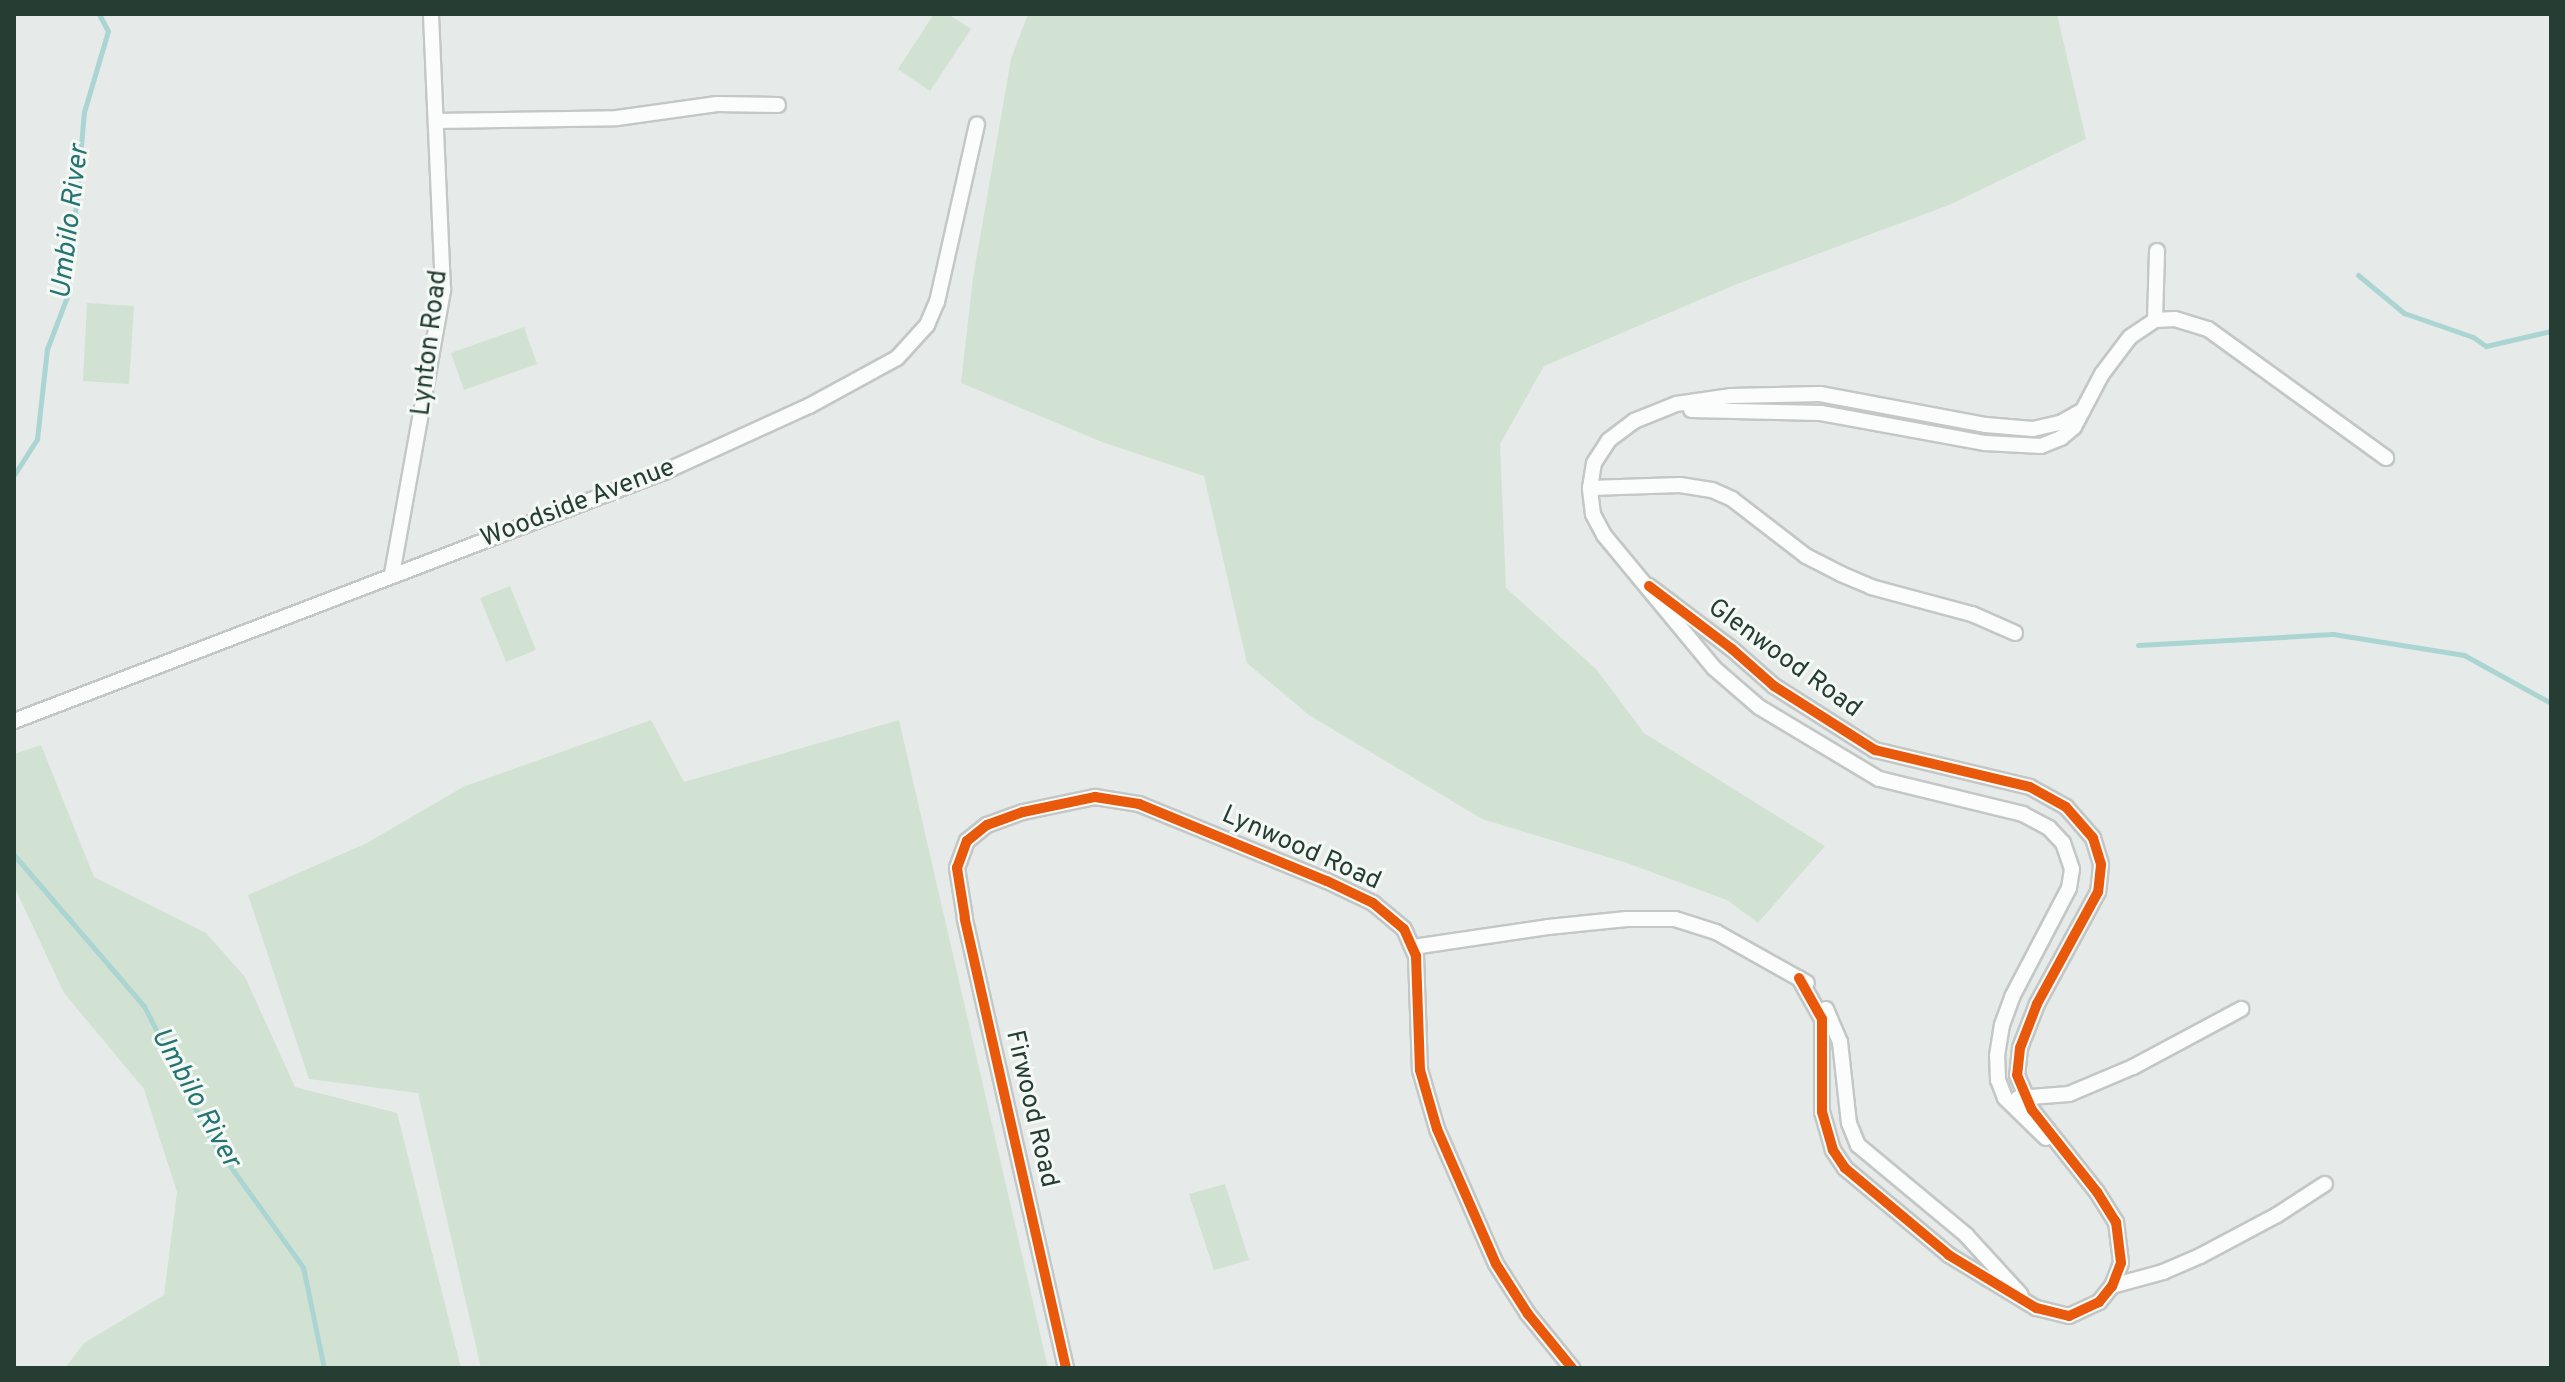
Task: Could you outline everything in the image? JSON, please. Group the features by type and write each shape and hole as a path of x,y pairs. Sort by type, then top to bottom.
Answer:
{"street":[{"name":"Lynton Road","path":"392,574 443,290 431,14"},
{"path":"436,121 617,118 728,103 778,105"},
{"name":"Woodside Avenue","path":"14,721 202,647 322,605 392,574 725,447 897,358 927,325 937,302 977,124"},
{"path":"2155,320 2157,251"},
{"path":"2015,633 1972,614 1871,587 1841,574 1806,556 1732,499 1712,490 1680,485 1590,488 1594,463 1609,440 1634,421 1652,414 1697,409 1821,413 1985,443 2030,447 2061,438 2074,427 2121,346 2138,329 2155,320 2186,320 2208,329 2386,458"},
{"name":"Glenwood Road","path":"1590,488 1593,514 1604,535 1731,686 1845,762 1893,784 2023,814 2042,823 2063,843 2072,869 2069,888 2012,997 2002,1025 1997,1067 2005,1098 2024,1120 2059,1148"},
{"name":"Glenwood Road","path":"1649,586 1732,649 1774,686 1875,750 2030,787 2056,800 2084,824 2100,851 2098,892 2026,1029 2017,1075 2024,1098 2059,1148 2097,1192 2116,1222 2122,1255 2112,1286"},
{"name":"Lynwood Road","path":"959,860 972,836 1001,819 1087,798 1127,801 1366,900 1391,915 1413,947"},
{"name":"Firwood Road","path":"959,860 957,875 965,918 1066,1368"},
{"path":"1572,1368 1528,1314 1496,1264 1437,1129 1420,1070 1413,947 1548,927 1627,919 1675,919 1716,932 1799,978 1815,990 1836,1032 1849,1123 1858,1145 1966,1235 2029,1304"},
{"path":"1799,978 1822,1019 1822,1112 1828,1140 1838,1160 1949,1255 2029,1304 2053,1314 2075,1315 2099,1302 2112,1286 2163,1272 2200,1256 2277,1215 2325,1184"},
{"path":"2005,1098 2069,1094 2133,1067 2241,1009"}],"green space":[{"path":"934,14 948,14 971,29 930,91 898,69"},
{"path":"1028,14 2057,14 2086,139 1949,205 1737,284 1544,366 1500,444 1506,588 1597,670 1644,733 1825,846 1758,923 1727,900 1624,862 1482,819 1309,715 1247,663 1204,476 1102,442 961,383 973,278 1011,59"},
{"path":"87,303 134,306 129,384 83,381"},
{"path":"524,327 537,364 464,390 451,353"},
{"path":"510,586 536,650 506,662 480,598"},
{"path":"651,720 684,782 899,720 1048,1368 481,1368 418,1093 309,1079 248,895 367,843 463,787"},
{"path":"41,745 94,877 206,933 245,977 295,1087 397,1113 461,1368 65,1368 84,1343 164,1295 177,1192 144,1089 64,993 14,886 14,754"},
{"path":"1225,1184 1249,1260 1214,1270 1189,1194"}],"waterway":[{"name":"Umbilo River","path":"14,475 37,439 47,349 68,294 84,112 108,31 99,14"},
{"path":"2358,275 2404,313 2473,337 2486,346 2551,331"},
{"path":"2138,645 2333,634 2464,655 2551,703"},
{"name":"Umbilo River","path":"14,855 144,1006 212,1141 303,1267 324,1368"}],"cycle path":[{"path":"1649,586 1732,649 1774,686 1875,750 2030,787 2066,807 2093,838 2101,865 2098,892 2037,1004 2020,1048 2017,1075 2032,1110 2097,1192 2116,1222 2121,1263 2112,1286 2099,1302 2069,1316 2036,1308 1949,1255 1845,1168 1833,1150 1822,1112 1822,1019 1799,978"},
{"path":"1066,1368 965,918 957,868 967,841 987,825 1023,812 1095,797 1139,804 1327,881 1373,903 1404,929 1416,956 1420,1070 1437,1129 1496,1264 1528,1314 1572,1368"}]}
